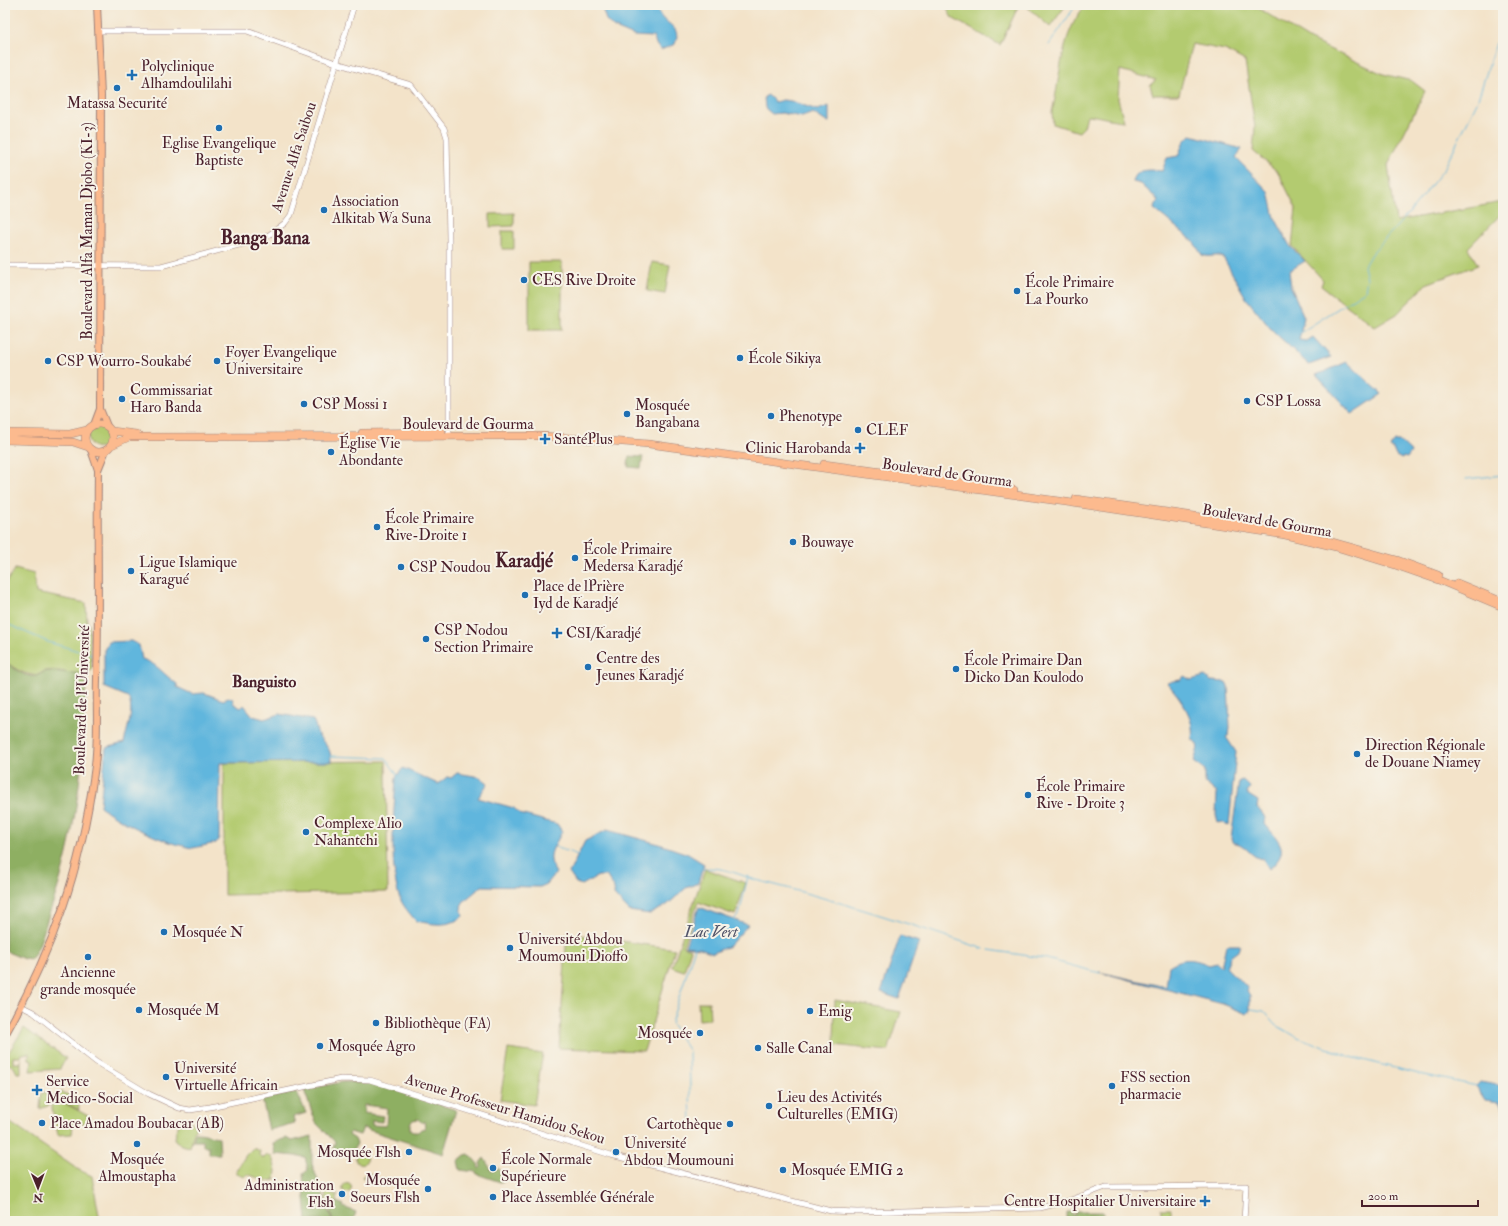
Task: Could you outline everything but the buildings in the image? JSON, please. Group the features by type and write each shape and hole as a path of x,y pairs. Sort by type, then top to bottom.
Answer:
{"highway":[{"path":"5,433 70,434 87,430 94,425 103,424 109,428 114,438 112,445 106,450 96,452 90,448 72,442 5,440"},
{"name":"Boulevard de Gourma","path":"109,428 130,434 449,435 580,438 696,448 1286,532 1336,547 1396,562 1503,602"},
{"path":"87,430 85,439 90,448"},
{"name":"Boulevard de Gourma","path":"112,445 129,437 449,435"},
{"name":"Boulevard de Gourma","path":"1396,562 1503,607"}],"main road":[{"name":"Boulevard Alfa Maman Djobo (KI-3)","path":"94,425 100,409 99,31 97,5"},
{"name":"Boulevard Alfa Maman Djobo (KI-3)","path":"100,409 109,428"},
{"name":"Boulevard de l'Université","path":"5,1035 21,1006 56,929 72,882 89,808 94,772 98,648 98,470 90,448"},
{"name":"Boulevard de l'Université","path":"98,470 106,450"}],"street":[{"name":"Avenue Alfa Saibou","path":"5,265 161,266 265,238 285,223 290,215 354,5"},
{"path":"99,31 247,31 336,63 411,85 446,133 449,239 449,435"},
{"name":"Avenue Professeur Hamidou Sekou","path":"21,1006 33,1012 96,1062 148,1094 179,1108 190,1110 210,1108 341,1079 370,1080 611,1155 831,1211 857,1212 1036,1208 1068,1201 1106,1187 1246,1186 1244,1221"}],"green space":[{"path":"945,5 1019,5 1000,45 952,18"},
{"path":"1025,5 1066,5 1050,27"},
{"path":"1086,5 1253,5 1310,40 1383,74 1412,81 1425,91 1388,165 1396,221 1503,202 1503,212 1468,248 1478,265 1426,284 1397,314 1375,327 1321,286 1323,280 1292,246 1296,208 1278,172 1253,151 1255,127 1245,61 1225,50 1192,44 1179,95 1153,95 1150,85 1156,80 1120,70 1118,99 1124,121 1087,115 1084,127 1079,132 1053,124 1052,112 1066,42 1077,16"},
{"path":"514,213 514,226 490,227 490,214"},
{"path":"502,231 514,231 514,249 502,249"},
{"path":"529,262 562,262 562,330 529,330"},
{"path":"652,262 670,265 665,294 647,291"},
{"path":"99,426 107,429 110,437 107,445 99,448 91,445 88,437 91,429"},
{"path":"629,456 643,457 641,468 628,467"},
{"path":"15,569 34,574 36,593 86,603 92,670 80,674 52,670 34,675 21,672 5,661 5,584"},
{"path":"5,661 19,672 32,676 48,671 86,673 81,766 73,826 58,886 37,950 31,959 24,959 5,951"},
{"name":"Complexe Alio Nahantchi","path":"386,761 388,892 224,895 224,763"},
{"path":"705,869 746,883 735,915 698,902 683,946 691,949 684,971 672,967"},
{"path":"567,933 675,949 644,1051 559,1048"},
{"path":"835,1000 901,1012 888,1051 834,1045"},
{"path":"698,1002 709,1002 710,1019 699,1020"},
{"path":"24,1028 66,1058 60,1069 30,1071 32,1060 29,1059 29,1053 22,1054 21,1057 13,1057 13,1063 20,1063 21,1058 21,1073 17,1073 14,1067 5,1062 5,1058"},
{"path":"508,1049 543,1054 534,1105 500,1100"},
{"path":"342,1082 366,1082 377,1084 456,1110 443,1154 363,1128 360,1135 350,1132 349,1135 355,1139 357,1144 352,1152 347,1153 333,1148 335,1142 316,1123 304,1090","holes":["364,1105 387,1108 386,1126 372,1125 372,1121 382,1122 383,1116 364,1113","418,1119 422,1123 424,1121 425,1128 418,1132 413,1132 410,1129 410,1123 413,1120"]},
{"path":"44,1092 90,1117 85,1123 73,1124 72,1134 58,1135 51,1104 53,1099 50,1105 40,1109 41,1094"},
{"path":"61,1092 78,1099 79,1110 56,1098"},
{"path":"297,1092 306,1113 293,1117 295,1123 269,1130 262,1099"},
{"path":"5,1119 77,1169 92,1176 100,1221 5,1221"},
{"path":"182,1120 188,1120 196,1125 190,1147 181,1145 175,1140 176,1130"},
{"path":"195,1133 219,1137 220,1154 209,1154 209,1146 203,1146 203,1141 193,1141"},
{"path":"312,1136 312,1164 332,1221 307,1221 303,1174 308,1170 305,1157 275,1154 273,1143 286,1138 292,1141"},
{"path":"253,1148 260,1151 259,1155 264,1158 267,1155 272,1157 276,1170 275,1180 266,1181 247,1174 244,1177 238,1174 236,1171 246,1155"},
{"path":"359,1154 363,1154 365,1155 365,1163 359,1164 356,1161 356,1157"},
{"path":"469,1154 478,1164 479,1169 481,1167 480,1163 484,1158 492,1171 498,1168 504,1181 500,1182 477,1174 476,1172 460,1170 458,1161 465,1155"},
{"path":"367,1173 374,1175 373,1181 362,1177"},
{"path":"345,1184 349,1184 351,1188 349,1192 345,1192 343,1190 343,1186"},
{"path":"324,1190 336,1195 338,1194 337,1200 331,1210 329,1207 334,1199 328,1206"},
{"path":"337,1202 344,1205 343,1207 356,1212 353,1221 333,1221 330,1212"},
{"path":"1160,1209 1170,1209 1171,1221 1161,1221"},
{"path":"1067,1212 1072,1212 1073,1215 1075,1215 1075,1212 1103,1212 1103,1221 1067,1221"}],"water":[{"path":"601,5 653,5 662,18 676,31 677,39 675,44 661,50 657,46 653,37 634,36 613,27 606,20"},
{"path":"768,95 775,102 783,100 791,101 817,110 829,106 829,122 813,113 802,117 782,113 772,114 765,108 764,97"},
{"path":"1191,135 1242,149 1236,158 1269,192 1275,218 1290,246 1305,261 1289,271 1291,287 1304,317 1299,340 1307,341 1313,337 1331,357 1309,365 1271,329 1246,298 1223,257 1202,255 1193,241 1154,209 1155,204 1158,202 1157,199 1141,184 1133,182 1137,174 1144,170 1162,171 1167,158 1178,156 1184,141"},
{"path":"1347,362 1382,394 1352,414 1316,375"},
{"path":"1395,441 1399,441 1411,452 1407,458 1403,457 1402,459 1396,456 1393,449 1390,447"},
{"path":"131,641 139,645 142,659 157,667 177,684 177,687 192,694 204,693 223,700 232,698 234,704 241,708 244,705 253,716 264,719 280,714 313,720 318,735 328,747 331,762 220,763 219,838 216,843 193,848 187,847 143,832 116,817 100,806 106,748 124,743 130,720 131,708 128,697 104,687 104,650 109,642"},
{"path":"1184,676 1191,680 1205,676 1211,681 1226,682 1228,686 1230,728 1229,735 1226,737 1236,752 1229,826 1222,822 1218,823 1216,815 1217,793 1205,783 1205,770 1194,762 1198,747 1192,739 1189,716 1182,702 1167,683 1181,680"},
{"path":"403,768 438,784 447,777 451,778 457,773 480,777 488,783 478,798 514,808 520,814 557,824 562,831 551,856 551,861 556,873 547,884 540,887 482,886 464,901 461,906 463,916 458,920 446,924 416,921 400,899 394,869 393,837 396,777"},
{"path":"1243,780 1250,787 1247,794 1258,801 1257,808 1264,815 1265,824 1279,841 1281,846 1280,857 1269,869 1263,859 1255,856 1241,845 1233,843 1231,839 1239,781"},
{"path":"607,830 659,844 688,854 704,864 698,883 686,888 667,905 650,914 629,911 614,895 613,887 607,876 598,876 582,885 576,883 569,873 585,841"},
{"name":"Lac Vert","path":"699,907 748,925 729,946 713,953 700,948 685,946"},
{"path":"900,936 919,942 899,999 881,993"},
{"path":"1226,945 1240,945 1238,951 1230,957 1226,967 1248,989 1247,992 1250,995 1250,1010 1247,1014 1223,1004 1099,972 1166,987 1169,966 1179,961 1193,960 1209,965 1217,963 1221,967"},
{"path":"1480,1082 1503,1086 1503,1108 1499,1102 1485,1100 1476,1086"}],"waterway":[{"path":"1049,45 1076,5"},
{"path":"1300,333 1365,291 1367,279 1364,266 1371,254 1411,211 1444,169 1477,102 1503,22"},
{"path":"1466,479 1503,475"},
{"path":"5,623 48,642 92,655"},
{"path":"330,756 386,758 398,776"},
{"path":"555,847 578,855"},
{"path":"702,869 717,868 817,896 984,949"},
{"path":"734,920 739,915 748,876"},
{"path":"695,947 671,1023 689,1051 691,1125 695,1131"},
{"path":"989,950 1043,958 1100,973"},
{"path":"1251,1009 1264,1011 1276,1025 1295,1036 1351,1057 1415,1073 1477,1086"}],"place":[{"name":"Polyclinique Alhamdoulilahi","path":"132,75"},
{"name":"Matassa Securité","path":"117,88"},
{"name":"Eglise Evangelique Baptiste","path":"219,128"},
{"name":"Association Alkitab Wa Suna","path":"324,210"},
{"name":"CES Rive Droite","path":"524,280"},
{"name":"École Primaire La Pourko","path":"1017,291"},
{"name":"École Sikiya","path":"740,358"},
{"name":"CSP Wourro-Soukabé","path":"48,361"},
{"name":"Foyer Evangelique Universitaire","path":"217,361"},
{"name":"Commissariat Haro Banda","path":"122,399"},
{"name":"CSP Lossa","path":"1247,401"},
{"name":"CSP Mossi 1","path":"304,404"},
{"name":"Mosquée Bangabana","path":"627,414"},
{"name":"Phenotype","path":"771,416"},
{"name":"CLEF","path":"858,430"},
{"name":"SantéPlus","path":"545,439"},
{"name":"Clinic Harobanda","path":"860,448"},
{"name":"Église Vie Abondante","path":"331,452"},
{"name":"École Primaire Rive-Droite 1","path":"377,527"},
{"name":"Bouwaye","path":"793,542"},
{"name":"École Primaire Medersa Karadjé","path":"575,558"},
{"name":"CSP Noudou","path":"401,567"},
{"name":"Ligue Islamique Karagué","path":"131,571"},
{"name":"Place de lPrière Iyd de Karadjé","path":"525,595"},
{"name":"CSI/Karadjé","path":"557,633"},
{"name":"CSP Nodou Section Primaire","path":"426,639"},
{"name":"Centre des Jeunes Karadjé","path":"588,667"},
{"name":"École Primaire Dan Dicko Dan Koulodo","path":"956,669"},
{"name":"Direction Régionale de Douane Niamey","path":"1357,754"},
{"name":"École Primaire Rive - Droite 3","path":"1028,795"},
{"name":"Complexe Alio Nahantchi","path":"306,832"},
{"name":"Mosquée N","path":"164,932"},
{"name":"Université Abdou Moumouni Dioffo","path":"510,948"},
{"name":"Ancienne grande mosquée","path":"88,957"},
{"name":"Mosquée M","path":"139,1010"},
{"name":"Emig","path":"810,1011"},
{"name":"Bibliothèque (FA)","path":"376,1023"},
{"name":"Mosquée","path":"700,1033"},
{"name":"Mosquée Agro","path":"320,1046"},
{"name":"Salle Canal","path":"758,1048"},
{"name":"Université Virtuelle Africain","path":"166,1077"},
{"name":"FSS section pharmacie","path":"1112,1086"},
{"name":"Service Medico-Social","path":"37,1090"},
{"name":"Lieu des Activités Culturelles (EMIG)","path":"769,1106"},
{"name":"Place Amadou Boubacar (AB)","path":"42,1123"},
{"name":"Cartothèque","path":"730,1124"},
{"name":"Mosquée Almoustapha","path":"137,1144"},
{"name":"Mosquée Flsh","path":"409,1152"},
{"name":"Université Abdou Moumouni","path":"616,1152"},
{"name":"École Normale Supérieure","path":"493,1168"},
{"name":"Mosquée EMIG 2","path":"783,1170"},
{"name":"Mosquée Soeurs Flsh","path":"428,1189"},
{"name":"Administration Flsh","path":"342,1194"},
{"name":"Place Assemblée Générale","path":"493,1197"},
{"name":"Centre Hospitalier Universitaire","path":"1205,1201"}],"district":[{"name":"Banga Bana","path":"265,238"},
{"name":"Karadjé","path":"524,561"},
{"name":"Banguisto","path":"264,682"}]}
